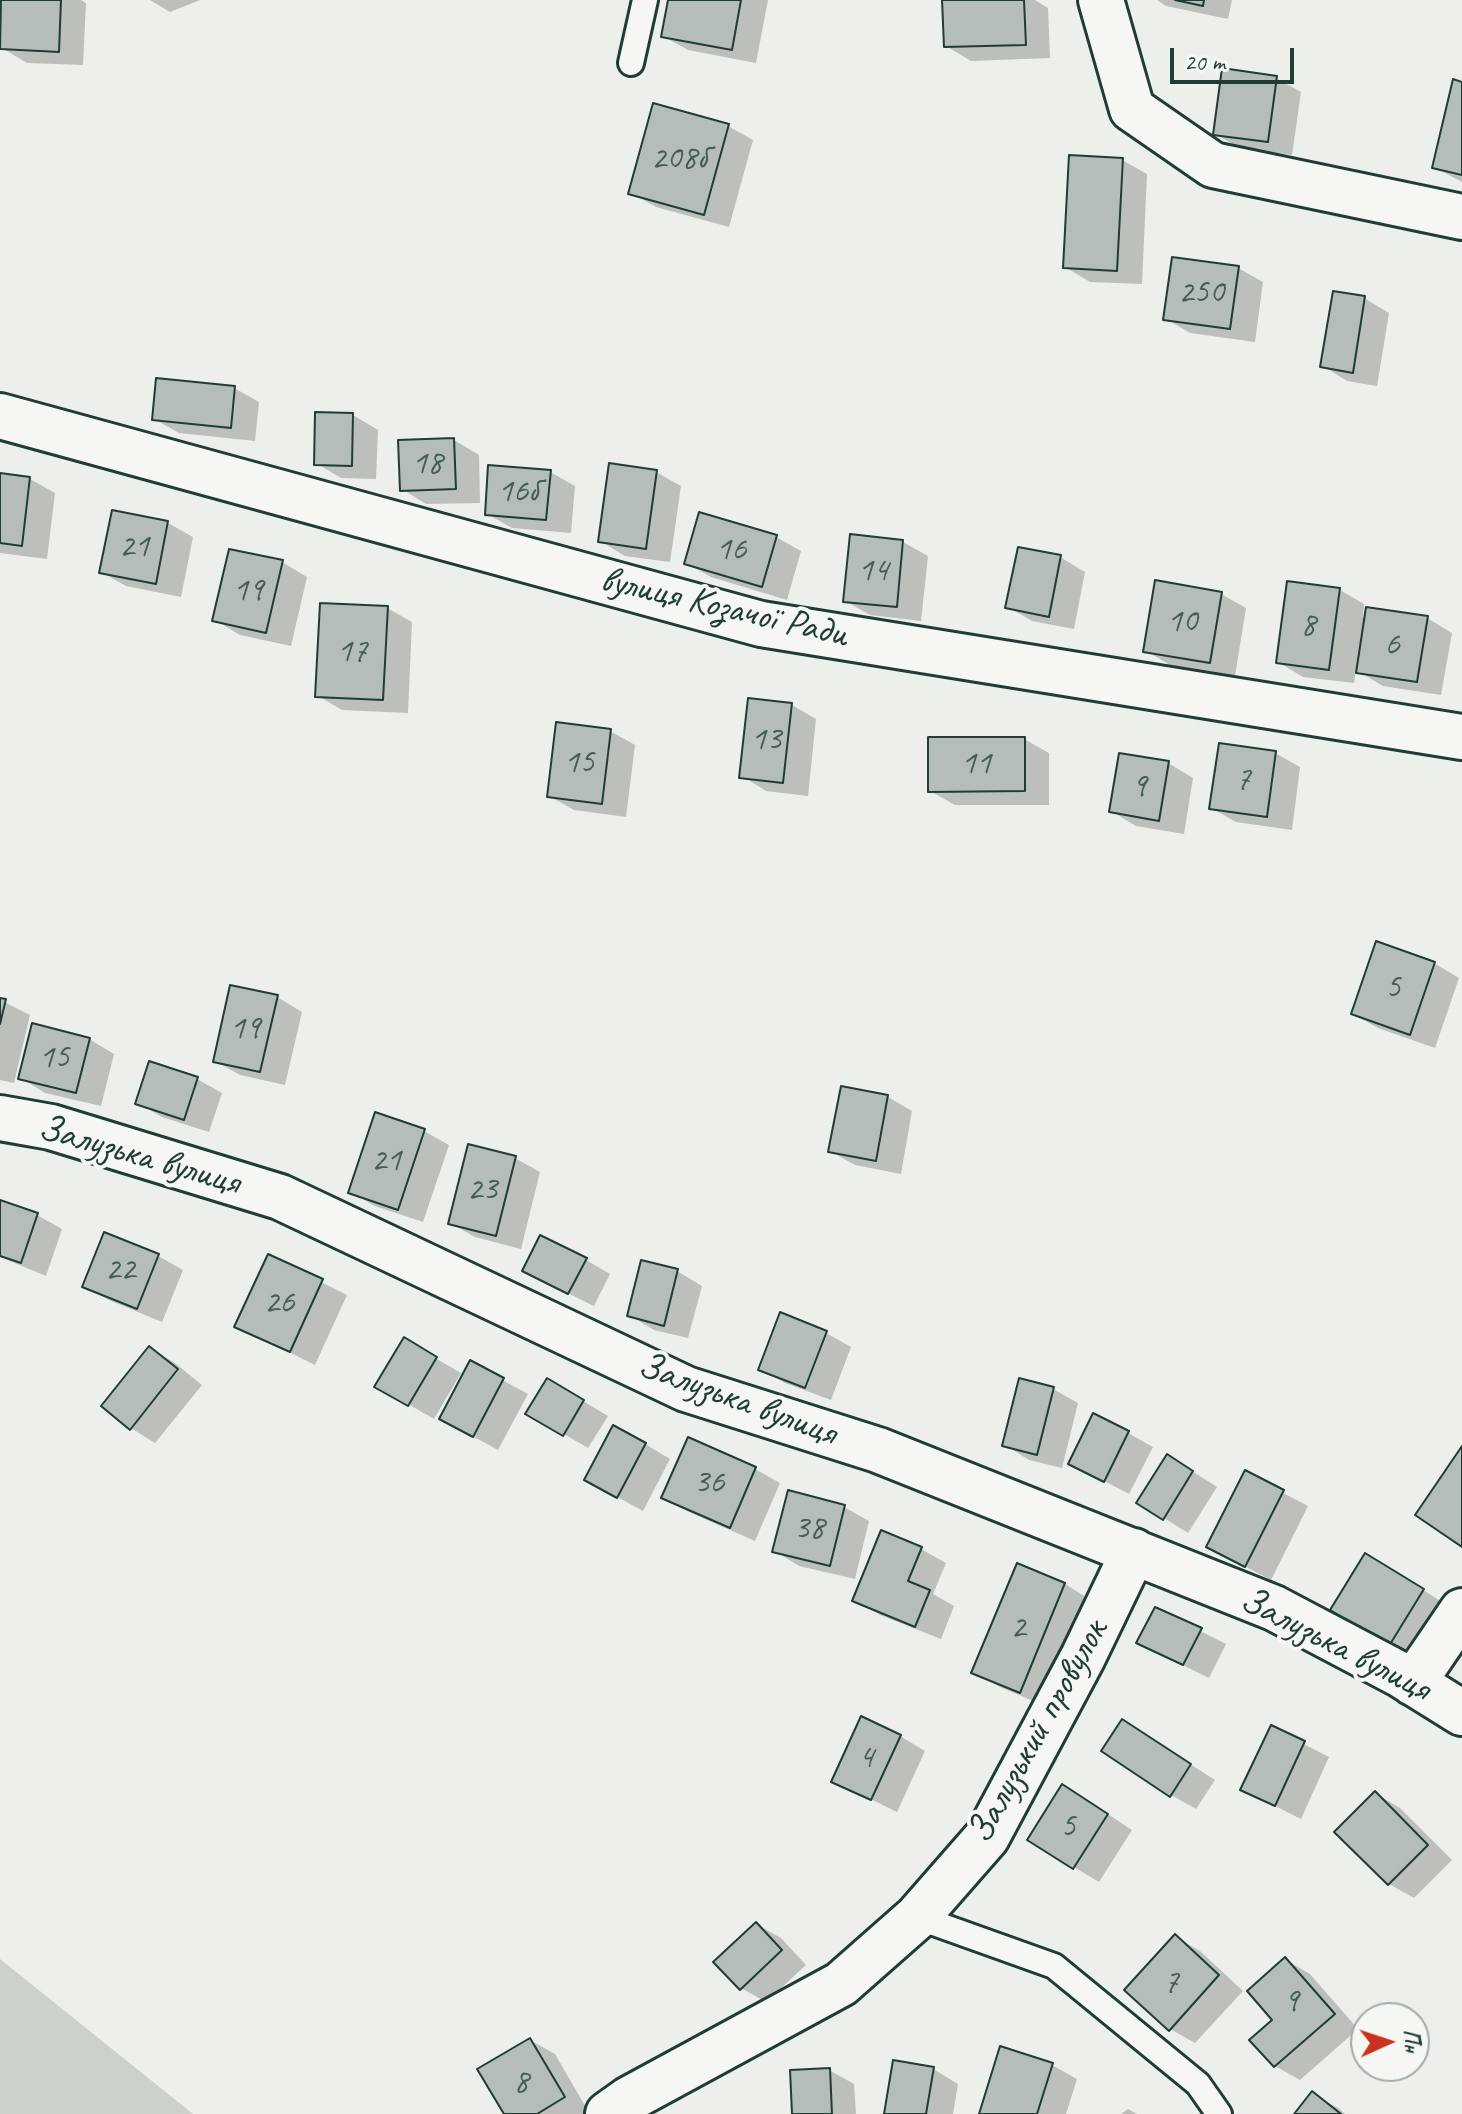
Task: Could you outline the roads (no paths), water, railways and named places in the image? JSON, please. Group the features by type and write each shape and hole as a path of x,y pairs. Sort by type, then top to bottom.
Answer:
{"street":[{"path":"1101,0 1132,109 1213,165 1462,217"},
{"name":"вулиця Козачої Ради","path":"0,416 761,624 1462,737"},
{"name":"Залузька вулиця","path":"0,1118 51,1127 280,1197 686,1389 878,1450 1274,1608 1462,1713"},
{"name":"Залузький провулок","path":"608,2114 629,2099 841,1984 917,1917 987,1837 1083,1657 1134,1551"},
{"path":"1413,1683 1462,1611"}],"lane":[{"path":"631,63 645,0"},
{"path":"917,1917 1054,1966 1198,2084 1219,2114"}]}
